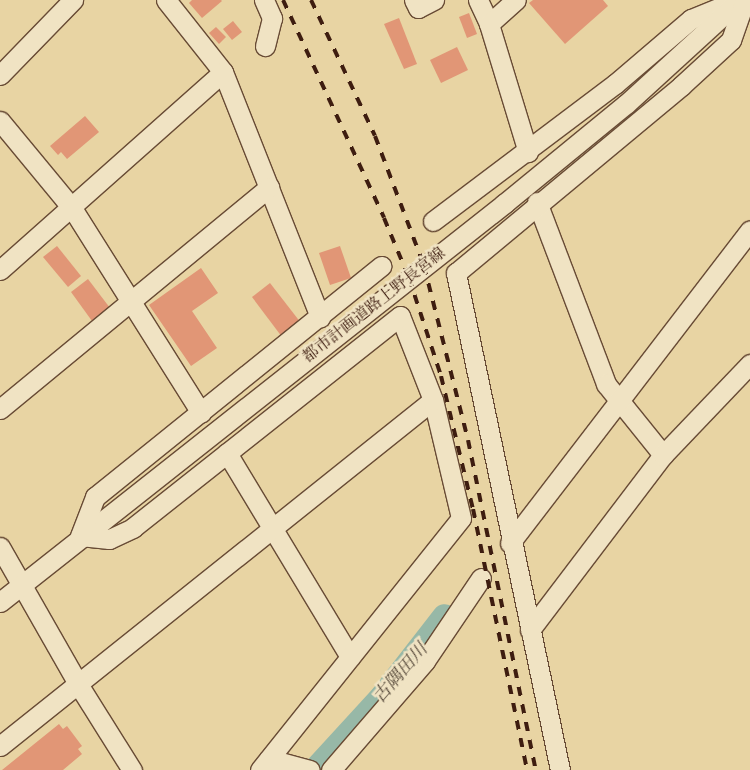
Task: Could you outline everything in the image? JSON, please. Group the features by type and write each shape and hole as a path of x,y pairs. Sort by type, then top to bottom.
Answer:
{"street":[{"path":"0,75 73,0"},
{"path":"166,0 223,72 320,317"},
{"path":"264,0 272,18 264,46"},
{"path":"414,0 418,8 434,0"},
{"path":"478,0 490,24 528,152"},
{"path":"490,24 516,0"},
{"path":"433,221 528,152 615,84 691,19 720,7 739,3 731,40 681,86 537,202 456,273 510,543 560,770"},
{"name":"都市計画道路上野長宮線","path":"0,602 80,536 505,203 626,104 739,3"},
{"path":"0,270 223,72"},
{"path":"0,121 72,208 201,413"},
{"path":"0,409 269,187"},
{"path":"537,202 606,384 618,402 663,455"},
{"path":"510,543 750,230"},
{"path":"265,764 462,518 433,400 400,316 132,528 109,539 80,536 95,497 381,266"},
{"path":"530,630 663,455 750,364"},
{"path":"0,746 433,400"},
{"path":"227,453 273,526 350,657"},
{"path":"0,547 23,584 78,684 132,770"},
{"path":"331,770 425,661 481,578"},
{"path":"265,764 309,770"}],"building":[{"path":"192,0 222,1 202,18 189,3"},
{"path":"533,0 603,0 608,6 565,44 529,3"},
{"path":"469,13 477,34 467,38 459,17"},
{"path":"399,18 417,64 404,69 384,24"},
{"path":"233,21 242,32 232,40 223,29"},
{"path":"216,27 226,37 219,44 209,33"},
{"path":"457,47 468,70 441,83 430,60"},
{"path":"85,116 99,132 67,159 61,152 58,155 50,146"},
{"path":"57,246 81,276 68,287 43,257"},
{"path":"340,246 351,278 330,285 319,253"},
{"path":"201,268 218,293 192,311 217,348 191,366 149,305"},
{"path":"88,279 110,308 92,321 71,292"},
{"path":"270,283 301,323 282,337 252,297"},
{"path":"59,724 63,729 67,726 82,746 78,749 82,754 63,770 2,770"}],"waterway":[{"name":"古隅田川","path":"316,770 383,697 445,617"}],"railway":[{"path":"283,0 384,218 409,278 441,376 473,509 527,770"},
{"path":"311,0 375,136 424,266 468,440 536,770"}]}
